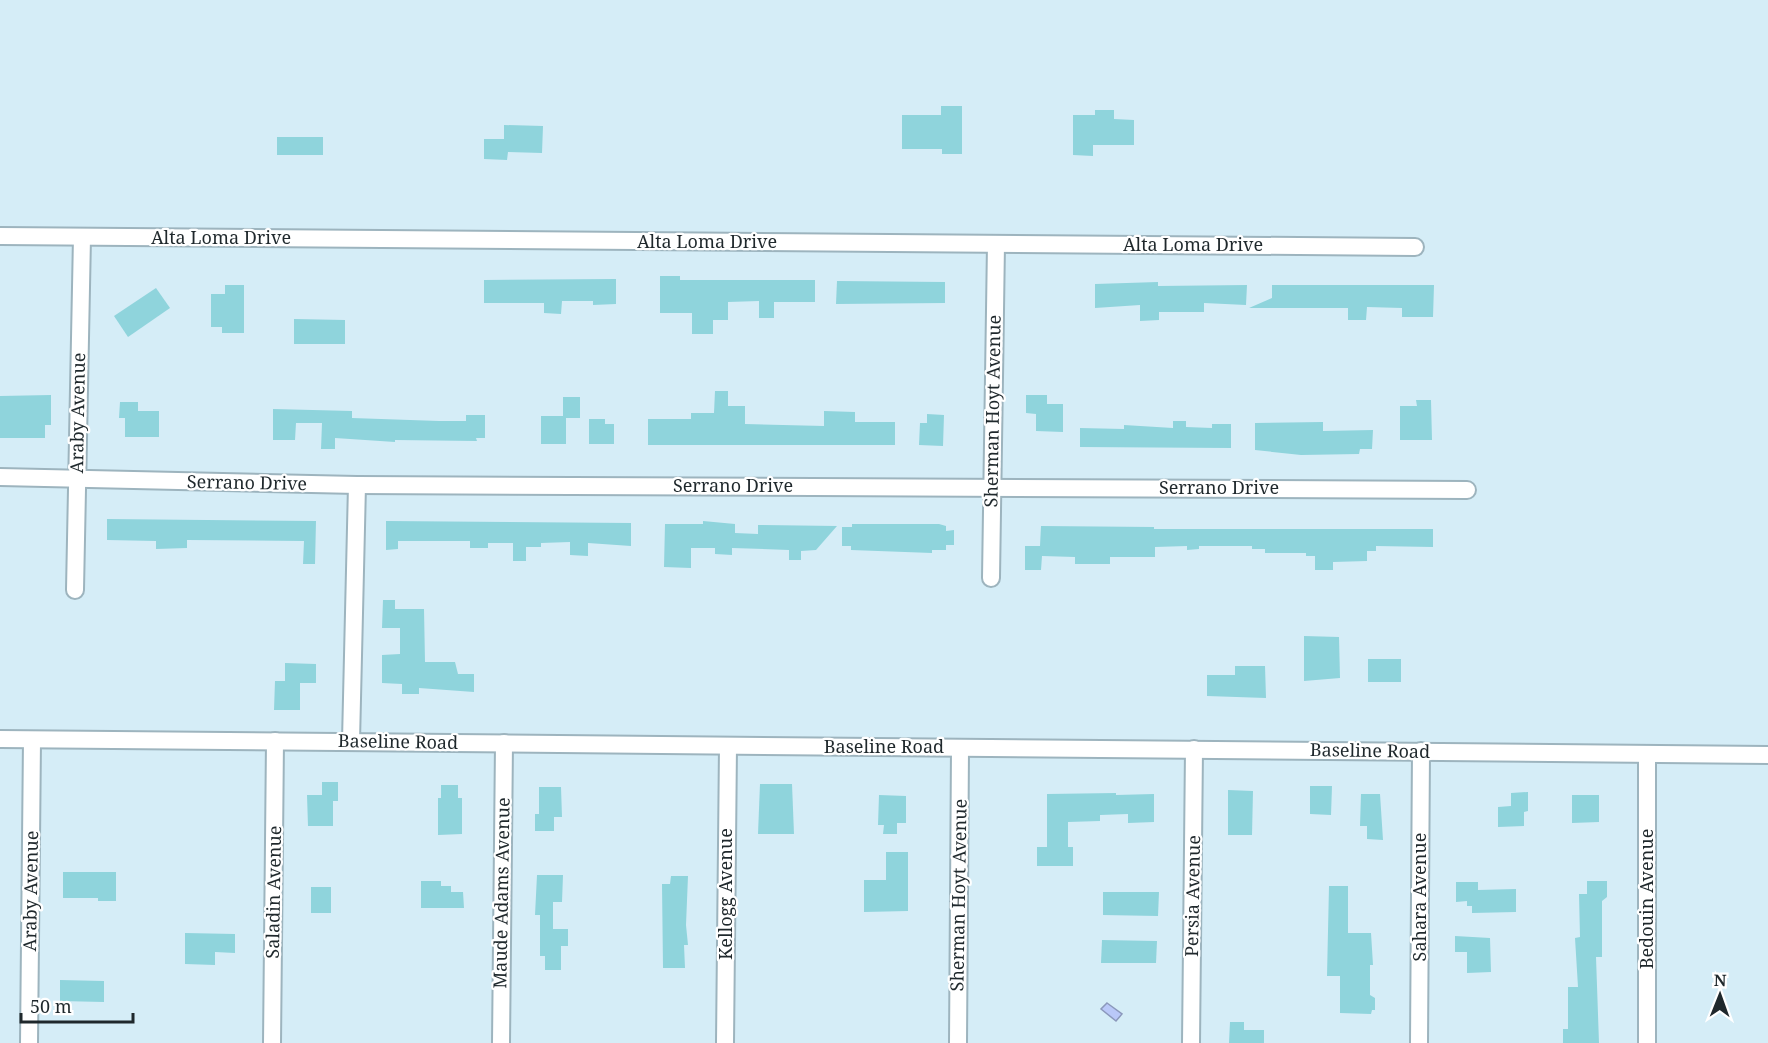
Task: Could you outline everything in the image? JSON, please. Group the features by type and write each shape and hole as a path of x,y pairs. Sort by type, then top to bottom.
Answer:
{"street":[{"name":"Alta Loma Drive","path":"0,236 1414,247"},
{"name":"Araby Avenue","path":"75,590 82,237"},
{"name":"Sherman Hoyt Avenue","path":"991,578 996,244"},
{"name":"Serrano Drive","path":"0,477 357,485 1467,490"},
{"path":"351,741 357,485"},
{"name":"Baseline Road","path":"0,739 1768,755"},
{"name":"Araby Avenue","path":"29,1043 32,740"},
{"name":"Saladin Avenue","path":"272,1043 275,741"},
{"name":"Maude Adams Avenue","path":"501,1043 504,743"},
{"name":"Kellogg Avenue","path":"725,1043 728,746"},
{"name":"Sherman Hoyt Avenue","path":"958,1043 960,747"},
{"name":"Persia Avenue","path":"1191,1043 1194,749"},
{"name":"Sahara Avenue","path":"1419,1043 1421,751"},
{"name":"Bedouin Avenue","path":"1647,754 1647,1043"}],"water":[{"path":"1107,1003 1122,1014 1116,1021 1101,1009"}],"building":[{"path":"941,106 962,106 962,154 942,154 942,149 902,149 902,115 941,115"},
{"path":"1095,110 1114,110 1114,119 1134,120 1134,145 1093,145 1093,156 1073,155 1073,115 1095,115"},
{"path":"504,125 543,126 542,153 508,152 507,160 484,159 484,139 504,139"},
{"path":"277,137 323,137 323,155 277,155"},
{"path":"660,276 680,276 680,280 815,280 815,302 774,302 774,318 759,318 759,301 728,302 728,320 713,320 713,334 692,334 692,313 660,313"},
{"path":"616,279 616,304 593,305 593,301 562,301 561,314 544,313 544,303 484,303 484,280"},
{"path":"837,281 945,282 945,303 836,304"},
{"path":"1158,282 1158,286 1247,285 1246,305 1204,303 1204,312 1159,312 1159,320 1140,321 1140,305 1095,308 1095,284"},
{"path":"225,285 244,285 244,333 222,333 222,327 211,327 211,294 225,294"},
{"path":"1272,285 1434,285 1433,317 1402,317 1402,308 1367,307 1366,320 1348,320 1348,308 1249,308 1272,298"},
{"path":"156,288 170,308 128,337 114,316"},
{"path":"294,319 345,320 345,344 294,344"},
{"path":"715,391 728,391 728,406 745,406 745,424 824,426 824,411 855,412 855,422 895,422 895,445 648,445 648,419 691,419 691,413 714,413"},
{"path":"51,395 51,425 45,425 45,438 0,438 0,396"},
{"path":"1026,395 1047,395 1047,404 1063,404 1063,432 1036,431 1036,414 1026,413"},
{"path":"563,397 580,397 580,418 566,418 566,444 541,444 541,416 563,416"},
{"path":"1416,400 1431,400 1432,440 1400,440 1400,406 1417,406"},
{"path":"120,402 138,402 138,411 159,411 159,437 125,437 125,418 119,418"},
{"path":"273,409 352,411 352,418 439,421 466,421 466,415 485,415 485,438 476,438 477,441 395,440 395,442 335,438 335,449 321,449 322,423 296,423 295,440 273,440"},
{"path":"927,414 944,415 943,446 919,445 920,423 927,423"},
{"path":"589,419 605,419 605,424 614,424 614,444 589,444"},
{"path":"1173,421 1186,421 1186,427 1212,428 1212,424 1231,424 1231,448 1080,447 1080,428 1124,429 1124,425 1173,428"},
{"path":"1323,422 1323,431 1373,430 1372,449 1360,449 1359,454 1301,455 1255,450 1255,423"},
{"path":"107,519 316,521 315,564 303,564 304,541 187,540 187,548 156,549 156,541 107,540"},
{"path":"386,521 631,523 631,546 588,543 588,556 570,555 570,542 541,543 541,547 526,547 526,561 513,561 513,543 488,543 488,548 470,548 470,541 398,541 398,549 386,550"},
{"path":"703,521 735,524 735,533 758,534 758,525 837,526 816,550 801,551 801,560 789,560 789,550 732,548 732,555 715,554 715,548 691,548 691,568 664,567 665,524 703,524"},
{"path":"852,524 939,524 946,526 946,531 954,530 954,545 946,545 946,550 932,550 932,553 851,550 851,546 842,546 842,527 852,527"},
{"path":"1041,526 1154,527 1154,529 1433,529 1433,547 1376,546 1376,551 1367,551 1367,561 1333,562 1333,570 1315,570 1315,556 1306,556 1306,553 1265,553 1265,549 1252,549 1252,546 1199,546 1199,549 1187,550 1187,546 1155,547 1155,557 1110,557 1110,564 1075,564 1075,557 1042,556 1041,570 1025,570 1025,546 1040,546"},
{"path":"383,600 395,600 395,609 424,609 425,662 455,662 458,674 474,674 474,692 419,688 419,694 402,694 402,684 382,683 382,655 400,654 400,628 382,628"},
{"path":"1304,636 1339,637 1340,678 1304,681"},
{"path":"1368,659 1401,659 1401,682 1368,682"},
{"path":"285,663 316,664 316,683 300,683 300,710 274,710 275,681 285,681"},
{"path":"1235,666 1265,666 1266,698 1207,696 1207,675 1235,675"},
{"path":"322,782 338,782 338,801 333,801 333,826 308,826 307,795 322,795"},
{"path":"760,784 792,784 794,834 758,834"},
{"path":"441,785 458,785 458,798 462,798 462,834 438,835 438,798 441,798"},
{"path":"1310,786 1332,786 1331,815 1310,814"},
{"path":"539,787 561,787 562,817 554,817 554,831 535,831 535,814 539,814"},
{"path":"1228,790 1253,791 1252,835 1228,835"},
{"path":"1528,792 1528,811 1524,812 1524,826 1498,827 1498,807 1511,806 1511,793"},
{"path":"1116,793 1116,795 1154,794 1154,822 1128,823 1128,814 1100,815 1100,821 1068,822 1068,847 1073,847 1073,866 1037,866 1037,847 1047,847 1047,794"},
{"path":"1361,794 1380,794 1383,840 1367,839 1367,826 1360,826"},
{"path":"879,795 906,796 906,823 897,823 897,834 883,834 884,825 878,825"},
{"path":"1572,795 1599,795 1599,822 1572,823"},
{"path":"886,852 908,852 908,911 864,912 864,880 886,880"},
{"path":"63,872 116,872 116,901 98,901 98,898 63,898"},
{"path":"537,875 563,875 562,902 553,902 553,929 568,929 568,946 561,946 561,970 545,970 545,956 540,956 540,915 535,915"},
{"path":"671,876 688,876 686,925 688,945 684,945 685,968 663,968 662,884 670,884"},
{"path":"421,881 441,881 441,886 451,886 451,892 463,892 464,908 421,908"},
{"path":"1587,881 1607,881 1607,897 1602,901 1602,957 1596,957 1599,1043 1563,1043 1563,1029 1568,1029 1568,987 1578,987 1575,938 1580,937 1579,894 1587,894"},
{"path":"1456,882 1478,882 1478,890 1516,889 1516,912 1472,913 1472,906 1467,906 1467,901 1456,902"},
{"path":"1329,886 1348,886 1348,933 1371,933 1373,965 1370,965 1370,995 1375,998 1375,1010 1372,1010 1371,1014 1340,1013 1340,976 1327,976"},
{"path":"311,887 331,887 331,913 311,913"},
{"path":"1103,892 1159,892 1158,916 1103,915"},
{"path":"185,933 235,934 235,953 215,952 215,965 185,964"},
{"path":"1455,936 1490,938 1491,972 1467,973 1467,952 1455,952"},
{"path":"1102,940 1157,941 1156,963 1101,963"},
{"path":"60,980 104,981 104,1002 60,1001"},
{"path":"1230,1022 1244,1022 1244,1030 1264,1030 1264,1043 1229,1043"}]}
